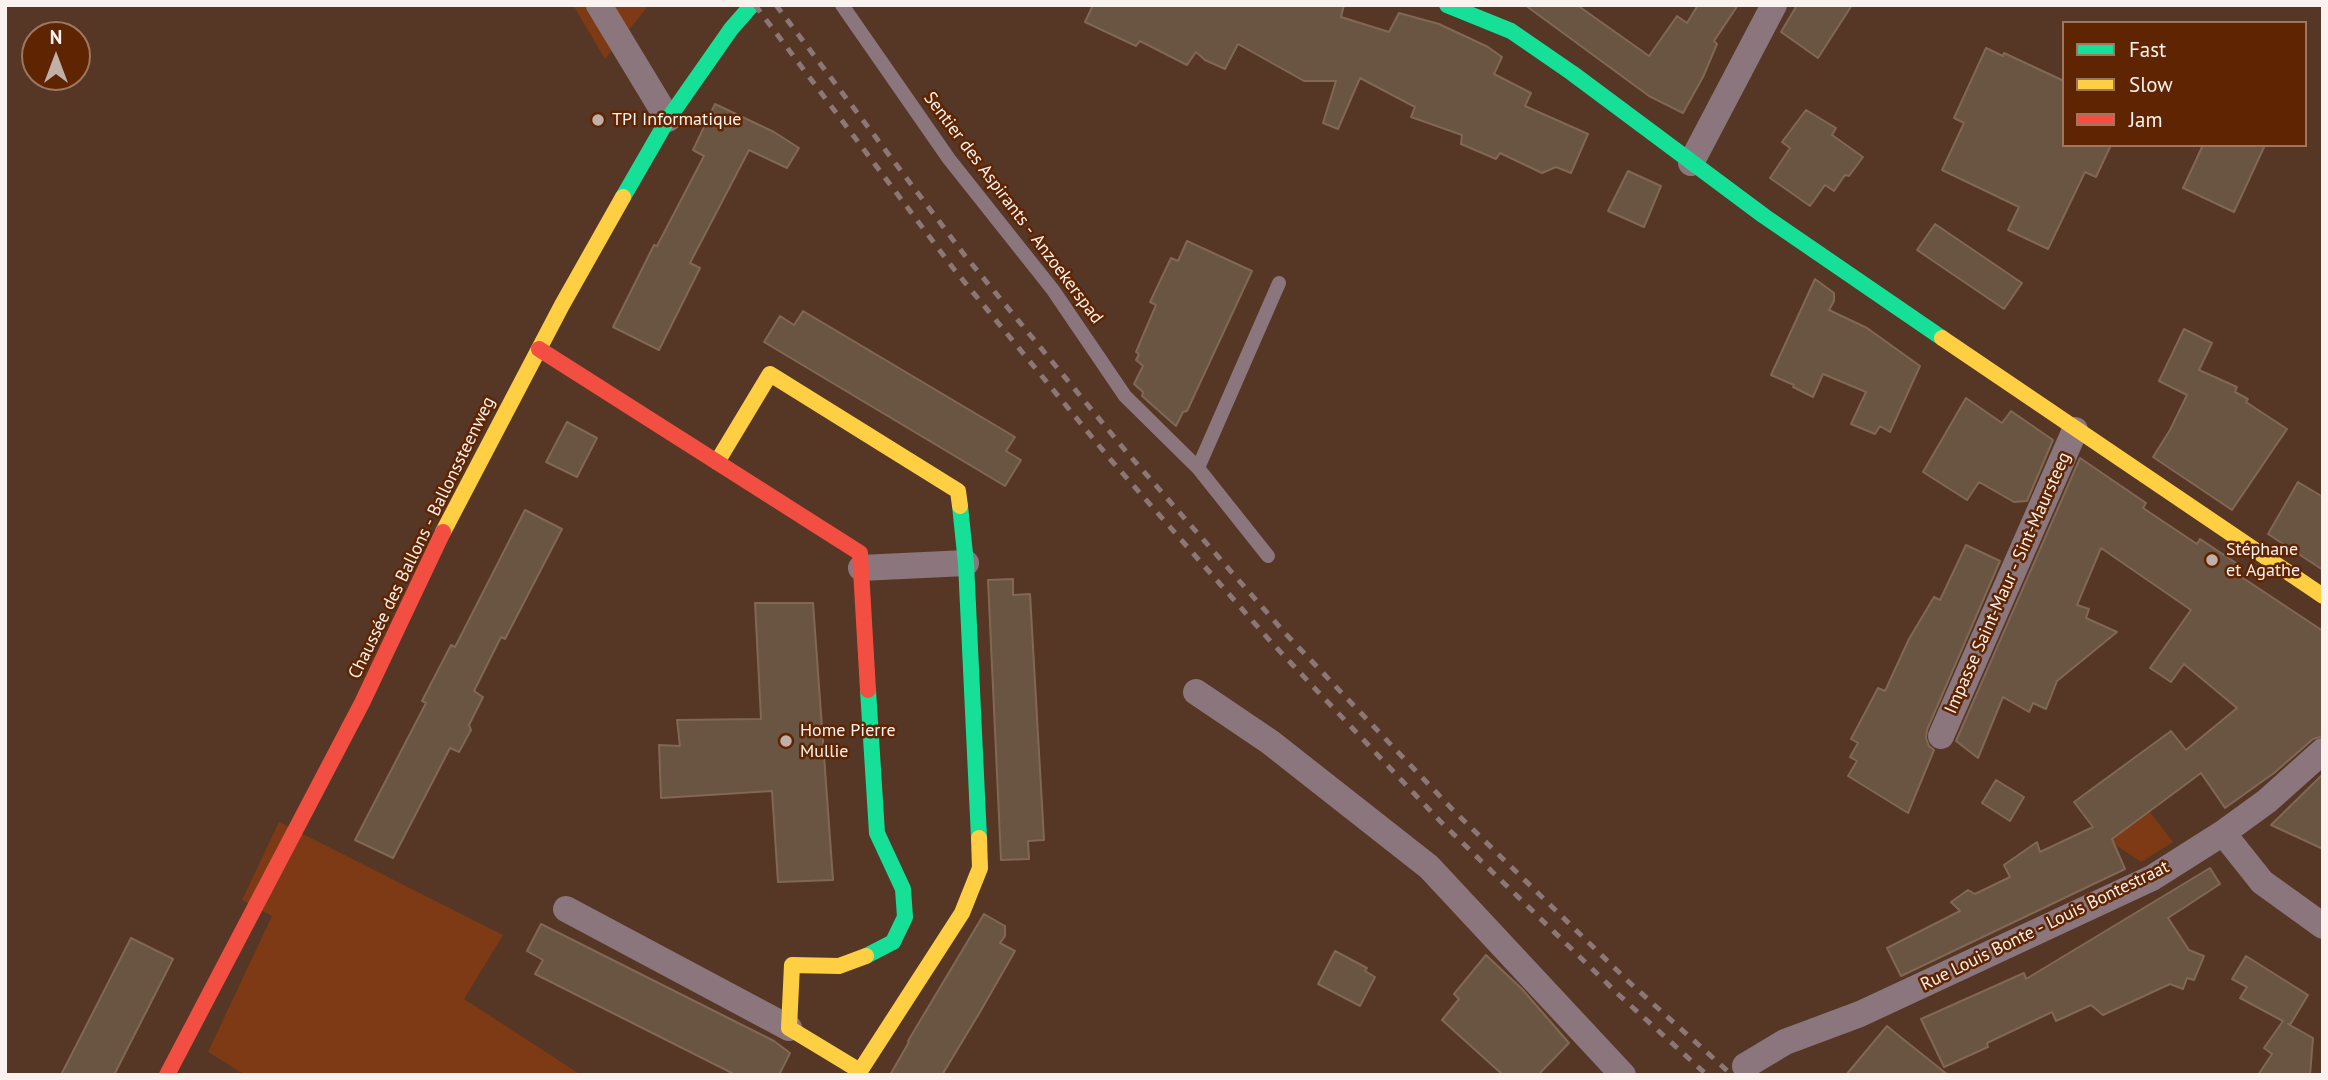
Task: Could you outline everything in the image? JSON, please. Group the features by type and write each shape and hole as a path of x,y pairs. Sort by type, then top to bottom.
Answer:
{"street":[{"path":"599,5 668,119"},
{"name":"Chaussée des Ballons - Ballonssteenweg","path":"167,1075 362,703 450,517 539,349 668,119 730,29 752,5"},
{"path":"1447,5 1511,31 1572,73 1764,216 2075,430 2323,596"},
{"path":"1691,163 1774,5"},
{"path":"539,349 860,553 877,833 903,889 905,917 894,942 872,954 839,966 792,965 789,1028"},
{"path":"566,909 789,1028 859,1073 962,913 980,868 966,563 958,491 771,374 717,462"},
{"name":"Impasse Saint-Maur - Sint-Maursteeg","path":"1941,736 2075,430"},
{"path":"861,568 966,563"},
{"path":"1196,692 1270,742 1429,867 1623,1075"},
{"name":"Rue Louis Bonte - Louis Bontestraat","path":"1745,1066 1785,1042 1860,1014 2152,878 2267,802 2323,751"},
{"path":"2223,833 2262,881 2323,926"}],"lane":[{"name":"Sentier des Aspirants - Anzoekerspad","path":"842,5 949,159 1053,289 1125,396 1198,468 1268,556"},
{"path":"1198,468 1279,283"}],"shaded area":[{"path":"573,5 649,5 605,59"},
{"path":"2149,811 2173,842 2141,862 2110,841"},
{"path":"279,822 503,935 464,999 581,1075 245,1075 208,1052 272,916 242,900"}],"building":[{"path":"1093,5 1344,5 1341,17 1389,32 1399,13 1439,24 1488,47 1502,57 1494,74 1531,93 1525,106 1588,134 1571,173 1556,167 1542,173 1500,153 1496,159 1461,144 1462,135 1411,117 1415,107 1360,78 1338,129 1323,123 1336,81 1304,81 1238,44 1225,69 1205,60 1196,52 1187,65 1140,41 1136,46 1085,22"},
{"path":"1525,5 1577,5 1649,56 1677,16 1687,23 1698,5 1738,5 1714,41 1717,44 1703,77 1683,113 1649,96"},
{"path":"1797,5 1852,5 1818,58 1781,32"},
{"path":"1986,48 2003,56 2004,53 2062,80 2062,147 2110,147 2096,177 2085,172 2048,249 2008,230 2019,207 1942,170 1964,123 1954,118"},
{"path":"715,104 774,132 799,148 787,168 749,150 690,263 700,268 659,350 613,327 654,245 657,246 704,156 693,150"},
{"path":"1806,110 1836,128 1832,135 1863,157 1834,191 1825,185 1810,206 1770,178 1790,148 1782,142"},
{"path":"2202,147 2264,147 2234,212 2183,188"},
{"path":"1628,171 1661,186 1644,227 1608,211"},
{"path":"1935,224 2022,283 2004,309 1917,250"},
{"path":"1187,241 1252,271 1187,411 1183,412 1176,426 1142,396 1143,392 1134,384 1143,366 1136,360 1139,354 1136,352 1156,305 1150,302 1171,258 1178,261"},
{"path":"1815,279 1834,293 1834,301 1829,310 1867,328 1920,366 1890,432 1880,426 1875,434 1851,424 1866,392 1823,374 1813,397 1771,375"},
{"path":"803,311 1015,437 1006,451 1021,460 1005,486 764,342 780,316 794,325"},
{"path":"2184,329 2212,343 2199,370 2237,387 2235,392 2248,399 2246,402 2287,429 2232,510 2153,457 2187,395 2159,381"},
{"path":"1966,398 2002,423 2011,411 2053,440 2027,501 2014,502 1979,482 1967,500 1923,472"},
{"path":"567,422 597,438 577,477 546,462"},
{"path":"2080,458 2146,503 2143,508 2197,544 2200,539 2239,565 2234,572 2323,631 2323,736 2313,739 2274,773 2225,808 2201,773 2112,839 2125,869 1901,976 1887,948 1960,911 1951,902 1968,890 1975,894 2010,877 2004,865 2037,842 2040,852 2093,827 2074,802 2171,731 2186,750 2237,708 2184,664 2171,682 2150,668 2191,610 2101,548 2077,605 2089,609 2086,618 2117,632 2057,681 2046,709 2033,703 2029,712 2003,697 1978,758 1956,741"},
{"path":"2298,482 2323,497 2323,570 2268,534"},
{"path":"525,510 562,529 505,639 501,637 474,691 483,697 469,725 471,730 459,752 450,748 393,858 355,840 426,703 422,701 451,645 455,647"},
{"path":"1966,545 2000,561 1927,730 1926,738 1934,750 1908,813 1848,776 1857,761 1850,757 1858,743 1851,739 1878,688 1885,691 1909,639 1934,597 1940,600"},
{"path":"1013,579 1013,595 1030,594 1044,840 1028,841 1029,859 1001,860 988,580"},
{"name":"Home Pierre Mullie","path":"755,603 813,603 833,880 778,882 772,791 661,798 659,745 680,746 677,720 761,719"},
{"path":"2323,774 2323,849 2271,825"},
{"path":"1996,780 2024,797 2010,821 1982,803"},
{"path":"2210,868 2220,884 2168,918 2189,950 2204,956 2194,980 2187,978 2183,989 2170,984 2103,1015 2091,1005 2056,1021 2052,1012 1987,1043 1988,1047 1944,1067 1921,1019 2024,973 2026,979"},
{"path":"984,914 1005,926 1005,936 1000,943 1015,951 980,1012 942,1075 890,1075 908,1041"},
{"path":"541,924 774,1041 790,1053 779,1075 736,1075 535,974 543,960 527,951"},
{"path":"131,938 173,959 114,1075 61,1075"},
{"path":"1335,951 1367,968 1365,971 1375,977 1360,1006 1318,984"},
{"path":"1486,955 1522,989 1569,1043 1538,1075 1503,1075 1442,1020 1459,999 1454,994"},
{"path":"2246,956 2308,995 2290,1025 2288,1024 2313,1038 2310,1075 2258,1075 2272,1054 2264,1048 2283,1021 2240,998 2247,987 2232,979"},
{"path":"1887,1026 1898,1035 1948,1075 1846,1075"}],"railway":[{"path":"755,5 953,268 1110,459 1272,643 1440,821 1619,995 1707,1075"},
{"path":"776,5 966,257 1124,449 1284,632 1453,810 1630,983 1732,1075"}],"traffic: fast":[{"path":"623,197 668,119 731,29 752,5"},
{"path":"1447,5 1511,31 1572,73 1764,216 1942,338"},
{"path":"960,506 966,563 979,838"},
{"path":"866,956 893,942 905,917 903,889 877,833 868,690"}],"traffic: slow":[{"path":"443,532 562,305 623,197"},
{"path":"1942,338 2323,596"},
{"path":"717,462 770,374 958,491 960,506"},
{"path":"866,956 839,966 792,965 789,1028 860,1071 962,913 980,868 979,838"}],"traffic: jam":[{"path":"539,349 860,553 868,690"},
{"path":"167,1075 362,703 443,532"}],"place":[{"name":"TPI Informatique","path":"598,120"},
{"name":"Stéphane et Agathe","path":"2212,560"},
{"name":"Home Pierre Mullie","path":"786,741"}]}
